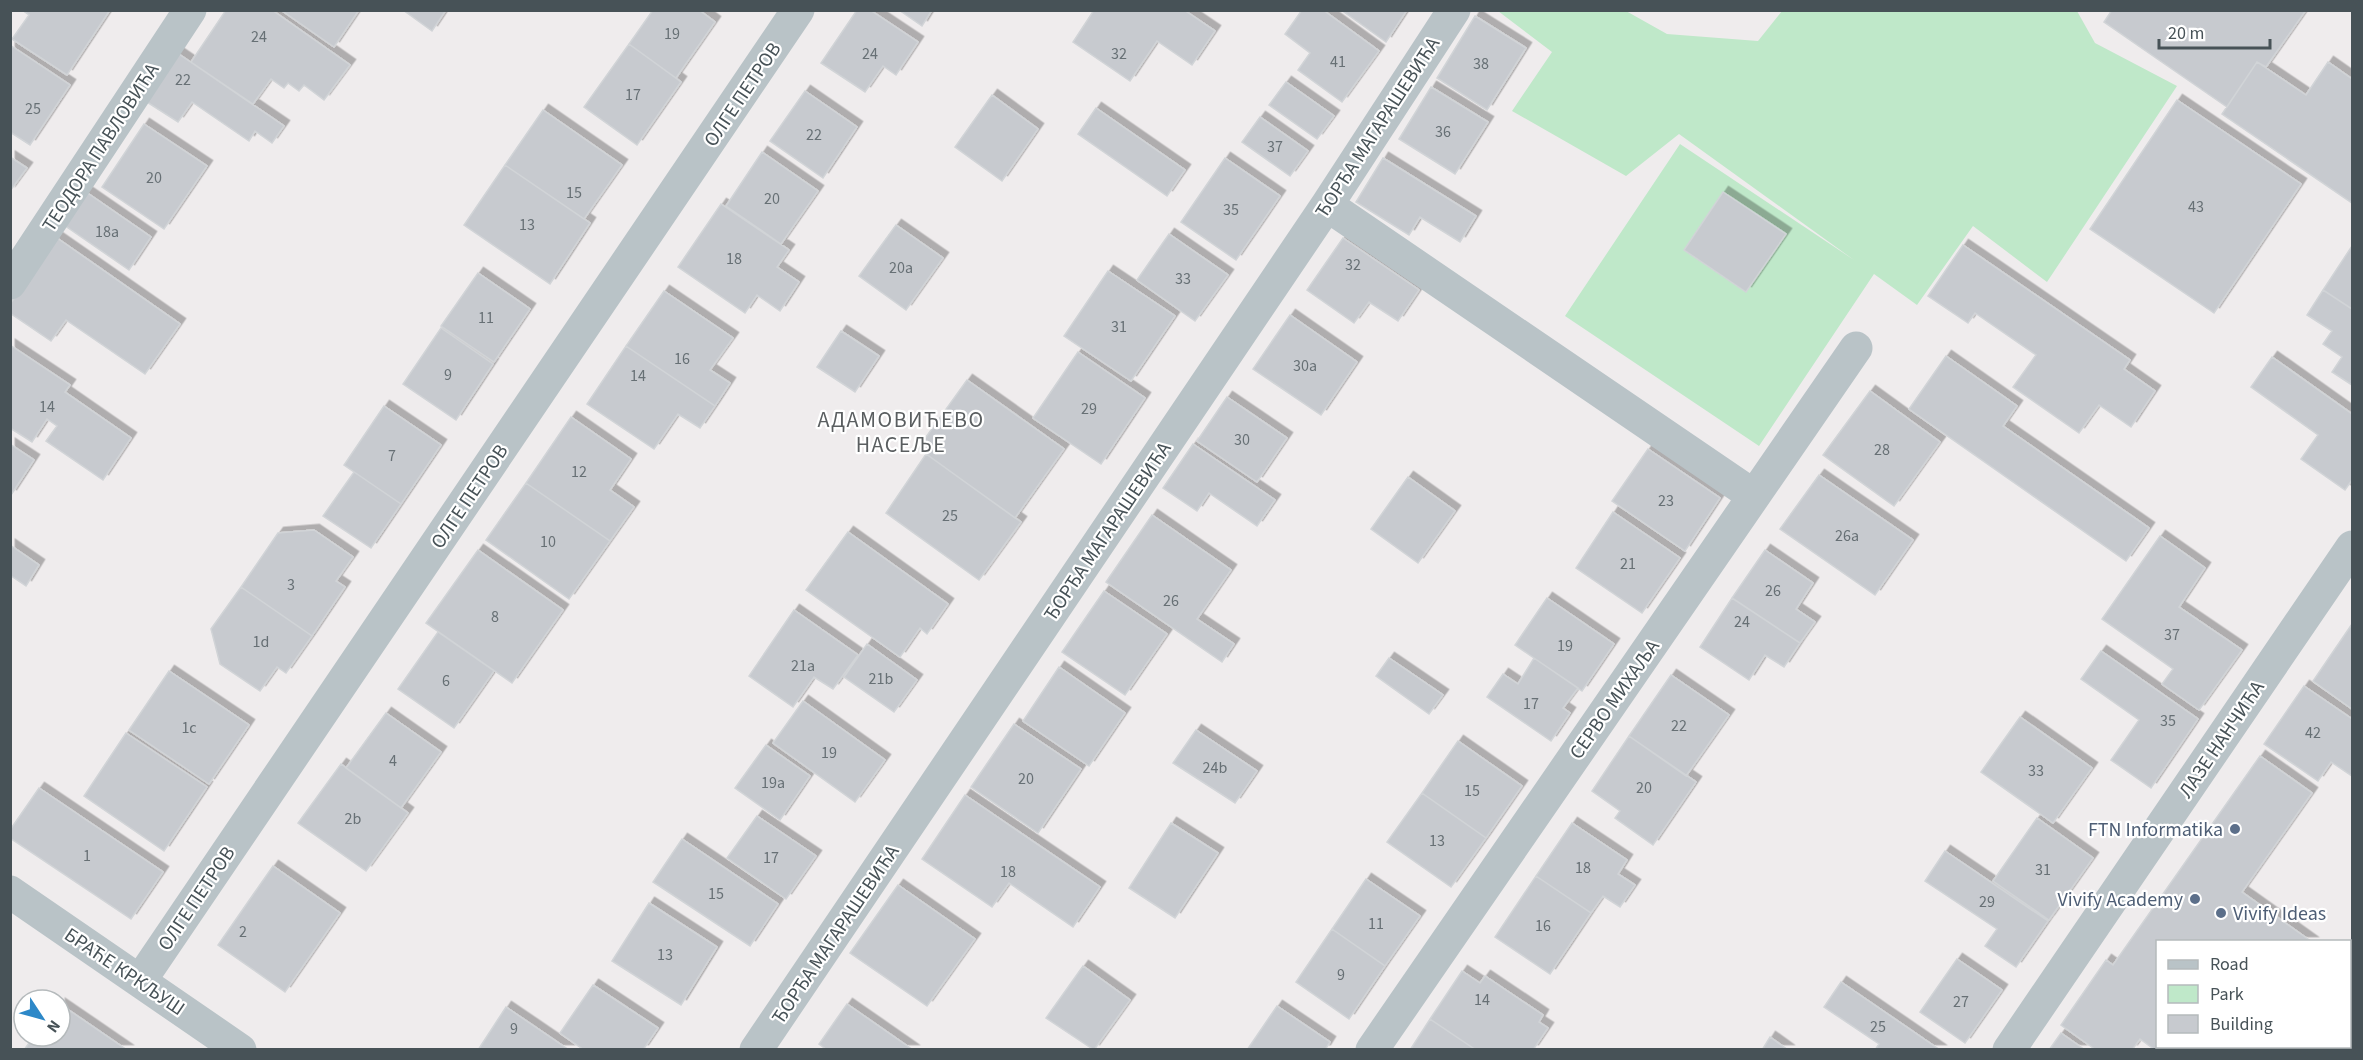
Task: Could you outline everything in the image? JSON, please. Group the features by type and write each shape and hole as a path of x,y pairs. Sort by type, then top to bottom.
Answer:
{"street":[{"name":"ТЕОДОРА ПАВЛОВИЋА","path":"10,283 190,10"},
{"name":"ОЛГЕ ПЕТРОВ","path":"140,981 798,10"},
{"name":"ЂОРЂА МАГАРАШЕВИЋА","path":"756,1050 1327,204 1454,10"},
{"path":"1327,204 1754,496"},
{"name":"СЕРВО МИХАЉА","path":"1372,1050 1856,348"},
{"name":"ЛАЗЕ НАНЧИЋА","path":"2009,1050 2352,547"},
{"name":"БРАЋЕ КРКЉУШ","path":"10,892 240,1050"}],"green space":[{"path":"1498,11 1626,11 1667,34 1758,41 1782,11 2077,11 2095,43 2177,86 2047,282 1973,226 1917,305 1874,274 1759,446 1565,316 1680,144 1854,260 1679,134 1626,176 1512,111 1552,52"}],"building":[{"path":"22,10 110,10 67,75 12,39 29,15"},
{"path":"226,10 272,10 350,65 324,100 304,85 299,91 288,83 284,88 271,79 253,104 191,62"},
{"path":"281,10 359,10 334,47"},
{"path":"403,10 446,10 432,31"},
{"path":"653,10 699,10 715,22 676,78 629,44"},
{"path":"857,10 870,10 918,42 896,75 883,66 865,92 821,63"},
{"path":"899,10 932,10 922,26"},
{"path":"1094,10 1184,10 1215,31 1192,65 1157,41 1130,81 1073,42"},
{"path":"1302,10 1323,10 1379,51 1342,102 1298,70 1310,53 1285,34"},
{"path":"1345,10 1407,10 1386,42 1344,12"},
{"path":"2112,10 2306,10 2266,67 2257,62 2227,107 2104,22"},
{"path":"1475,16 1526,48 1487,110 1437,78"},
{"path":"629,44 681,82 637,145 584,107"},
{"path":"10,45 70,85 30,145 10,132"},
{"path":"170,48 284,126 272,143 255,131 249,141 192,102 178,122 139,97"},
{"path":"2257,62 2306,95 2328,62 2352,79 2352,203 2222,114"},
{"path":"1286,82 1334,116 1317,139 1269,105"},
{"path":"1431,87 1488,122 1455,174 1399,139"},
{"path":"805,91 857,127 823,178 770,141"},
{"path":"992,95 1038,129 1002,181 955,147"},
{"path":"2177,100 2301,184 2214,313 2090,229"},
{"path":"1096,108 1185,170 1167,196 1078,134"},
{"path":"543,110 622,165 584,219 505,165"},
{"path":"1260,117 1308,151 1290,176 1242,142"},
{"path":"144,124 207,166 164,229 102,187"},
{"path":"762,152 818,191 781,244 726,206"},
{"path":"10,157 27,168 10,191"},
{"path":"1225,158 1280,196 1236,260 1181,222"},
{"path":"1383,158 1476,216 1460,242 1420,217 1409,235 1356,202"},
{"path":"505,165 590,223 550,284 464,225"},
{"path":"86,192 151,237 129,270 64,225"},
{"path":"1723,192 1786,234 1746,292 1684,250"},
{"path":"721,204 789,250 777,267 799,282 780,311 757,295 745,313 678,267"},
{"path":"896,225 943,258 906,310 859,276"},
{"path":"1169,234 1228,275 1195,321 1137,280"},
{"path":"57,238 180,324 145,374 66,320 51,341 10,313 10,304"},
{"path":"1343,238 1419,290 1398,321 1369,302 1354,323 1307,290"},
{"path":"1963,245 2130,360 2124,369 2155,391 2131,427 2099,405 2079,433 2013,387 2036,355 1975,313 1968,323 1928,296"},
{"path":"2352,246 2352,309 2323,290"},
{"path":"1108,271 1175,316 1131,381 1064,336"},
{"path":"478,273 530,309 494,362 441,326"},
{"path":"2323,290 2352,309 2352,385 2332,372 2342,357 2323,344 2332,331 2307,315"},
{"path":"664,291 733,338 710,370 730,383 715,406 626,346"},
{"path":"1290,315 1357,362 1321,415 1253,369"},
{"path":"441,328 493,364 456,420 403,384"},
{"path":"841,331 879,356 855,392 817,367"},
{"path":"10,345 70,385 65,392 131,438 103,480 46,441 57,426 47,419 32,442 10,428"},
{"path":"626,346 715,406 700,428 678,414 654,449 587,404"},
{"path":"1078,352 1145,398 1101,464 1033,418"},
{"path":"1946,356 2017,406 2003,426 2149,528 2126,561 1909,409"},
{"path":"2272,357 2352,414 2352,480 2345,490 2301,459 2318,435 2251,387"},
{"path":"967,380 1064,449 1015,518 918,448"},
{"path":"1870,391 1940,442 1894,506 1823,455"},
{"path":"1227,397 1287,438 1257,482 1197,441"},
{"path":"384,406 441,445 401,504 344,465"},
{"path":"571,417 631,459 610,490 634,507 610,541 526,483"},
{"path":"10,444 34,460 11,495 10,494"},
{"path":"1193,444 1275,500 1257,526 1209,493 1197,511 1163,488"},
{"path":"1648,449 1720,498 1685,551 1612,501"},
{"path":"926,454 1021,522 979,580 886,513"},
{"path":"354,472 401,504 371,548 323,516"},
{"path":"1819,475 1913,540 1875,595 1780,529"},
{"path":"1408,477 1455,511 1418,563 1371,529"},
{"path":"526,483 610,541 569,599 486,540"},
{"path":"1613,512 1680,558 1642,613 1576,568"},
{"path":"1152,515 1231,570 1197,619 1234,644 1222,662 1106,582"},
{"path":"314,530 353,557 336,581 345,587 312,636 241,587 278,533"},
{"path":"848,532 948,604 927,634 920,628 900,657 806,590"},
{"path":"2160,536 2205,568 2179,607 2242,650 2199,710 2162,684 2173,669 2102,619"},
{"path":"10,545 39,565 26,586 10,575"},
{"path":"478,550 563,610 512,683 426,623"},
{"path":"1765,550 1813,583 1796,609 1815,622 1800,643 1732,598"},
{"path":"241,587 312,636 286,673 277,667 260,691 220,664 211,629"},
{"path":"1104,591 1167,634 1125,695 1062,652"},
{"path":"1547,598 1614,644 1582,691 1515,645"},
{"path":"1732,598 1800,643 1784,667 1765,655 1749,680 1700,647"},
{"path":"794,610 858,655 833,689 814,677 793,707 749,676"},
{"path":"2352,624 2352,709 2313,681"},
{"path":"438,632 494,671 454,728 398,689"},
{"path":"867,644 917,680 894,712 844,677"},
{"path":"2101,651 2198,719 2151,788 2111,760 2139,720 2081,679"},
{"path":"1389,658 1443,695 1429,714 1376,676"},
{"path":"1534,658 1578,688 1563,708 1570,713 1551,741 1487,697 1503,674 1518,684"},
{"path":"1059,667 1125,713 1089,766 1023,721"},
{"path":"169,671 249,725 209,784 129,730"},
{"path":"1671,675 1729,715 1686,776 1629,736"},
{"path":"2304,686 2352,719 2352,776 2331,762 2318,781 2264,744"},
{"path":"803,701 885,760 855,802 773,743"},
{"path":"386,713 441,752 401,808 346,768"},
{"path":"2020,717 2092,768 2053,823 1981,772"},
{"path":"1014,724 1081,769 1038,833 971,787"},
{"path":"1196,730 1257,771 1235,803 1173,763"},
{"path":"126,733 207,787 164,851 84,796"},
{"path":"1629,736 1696,782 1653,845 1615,818 1620,811 1592,791"},
{"path":"1458,741 1522,786 1486,838 1422,793"},
{"path":"766,745 810,776 780,820 735,788"},
{"path":"2260,756 2312,793 2242,892 2309,940 2156,940 2156,1048 2334,1048 2333,1050 2155,1050 2140,1039 2132,1050 2096,1050 2061,1025 2106,960 2113,965"},
{"path":"341,764 408,813 366,871 298,823"},
{"path":"39,788 163,872 131,919 10,838 10,830"},
{"path":"1422,793 1486,838 1451,887 1387,842"},
{"path":"965,795 1100,887 1073,927 1009,883 992,907 922,859"},
{"path":"757,816 816,856 786,899 727,858"},
{"path":"2037,818 2093,858 2049,920 1993,881"},
{"path":"1171,823 1218,853 1175,918 1129,888"},
{"path":"1572,823 1627,860 1618,874 1635,885 1620,907 1603,896 1591,913 1536,876"},
{"path":"682,839 778,904 750,946 653,882"},
{"path":"1945,851 2048,921 2016,967 1985,946 1997,929 1925,881"},
{"path":"273,866 340,913 285,992 218,945"},
{"path":"1536,876 1591,913 1550,974 1495,937"},
{"path":"1366,879 1420,916 1385,966 1332,929"},
{"path":"898,885 975,939 927,1006 850,953"},
{"path":"649,903 717,947 681,1005 612,961"},
{"path":"1332,929 1385,966 1349,1019 1296,982"},
{"path":"1957,959 2002,990 1965,1043 1920,1012"},
{"path":"1083,966 1130,1000 1094,1050 1046,1018"},
{"path":"2351,969 2352,970 2351,1024"},
{"path":"1462,971 1480,983 1485,976 1543,1015 1539,1022 1548,1028 1533,1050 1476,1050 1430,1019"},
{"path":"1841,982 1940,1050 1875,1050 1879,1044 1824,1007"},
{"path":"593,985 658,1028 643,1050 584,1050 560,1033"},
{"path":"847,1004 913,1050 827,1050 819,1044"},
{"path":"1277,1006 1330,1042 1325,1050 1247,1050"},
{"path":"506,1007 569,1050 478,1050"},
{"path":"72,1012 127,1050 24,1050 25,1048 72,1048"},
{"path":"1430,1019 1476,1050 1410,1050"},
{"path":"2061,1033 2085,1050 2049,1050"},
{"path":"1770,1037 1788,1050 1762,1050"}],"place":[{"name":"FTN Informatika","path":"2235,829"},
{"name":"Vivify Academy","path":"2195,899"},
{"name":"Vivify Ideas","path":"2221,913"}],"district":[{"name":"АДАМОВИЋЕВО НАСЕЉЕ","path":"901,432"}]}
